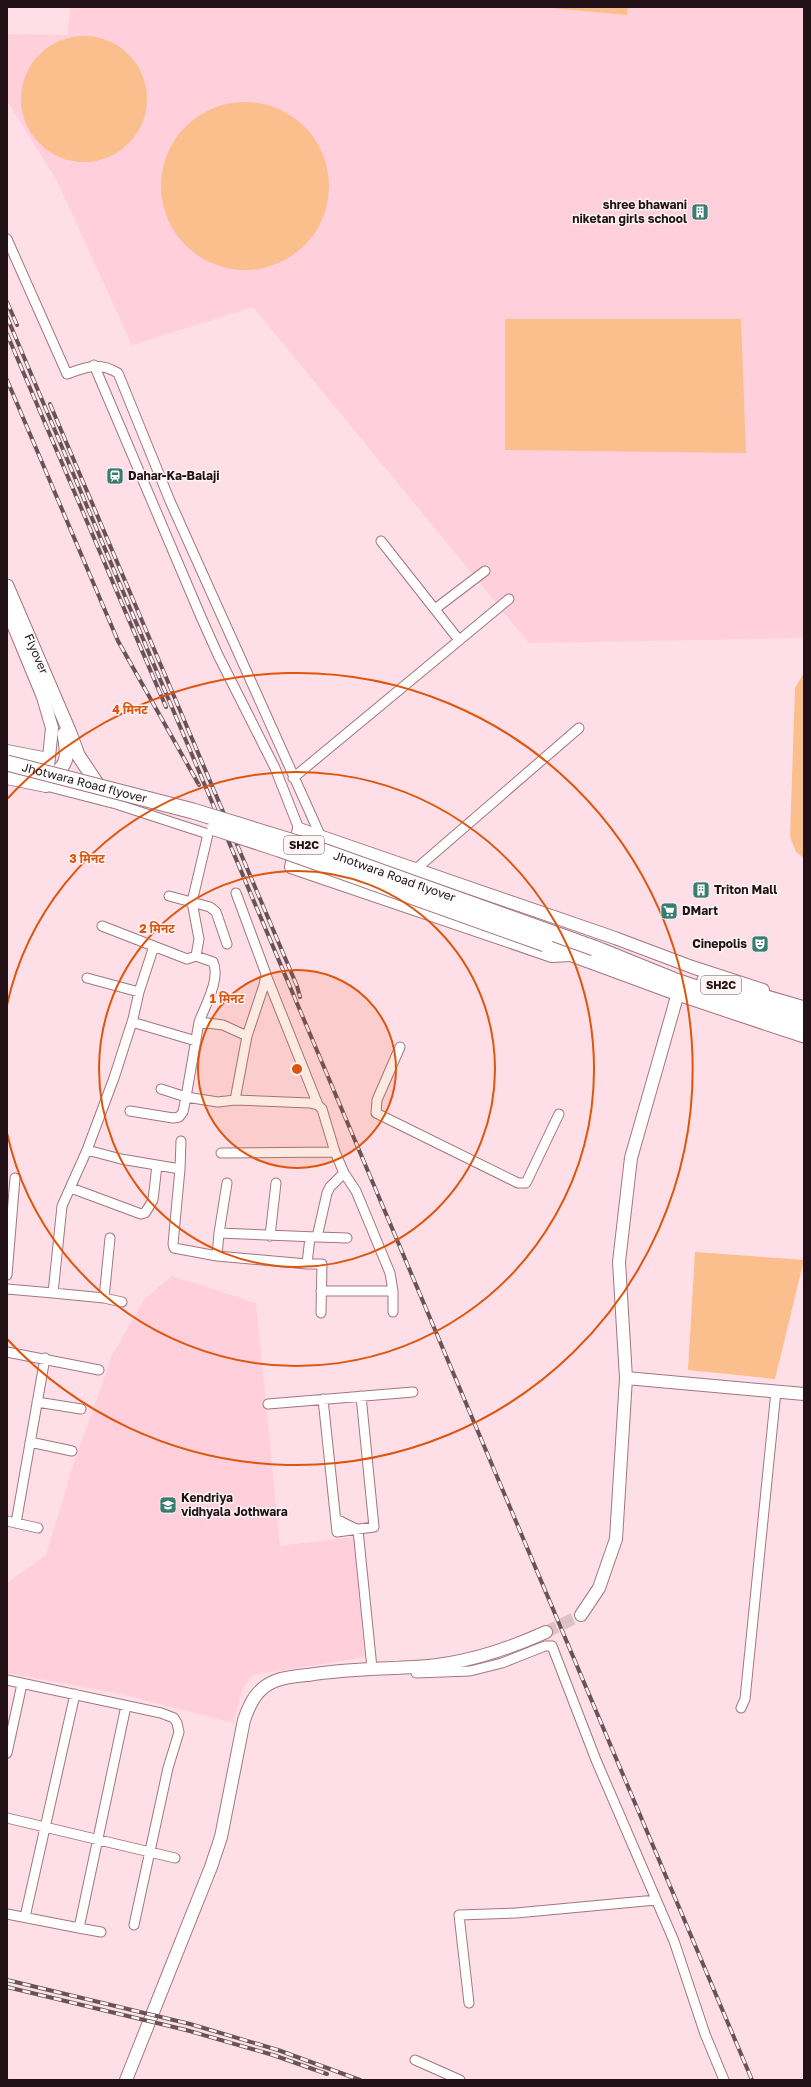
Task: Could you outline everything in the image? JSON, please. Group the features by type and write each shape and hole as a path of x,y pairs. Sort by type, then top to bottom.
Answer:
{"main road":[{"name":"Flyover","path":"7,586 78,755 98,785"},
{"name":"Flyover","path":"50,780 62,768 66,760 64,722"},
{"name":"Jhotwara Road flyover","path":"7,763 50,780 98,785 193,811 323,850 594,948 673,980 804,1024"},
{"name":"Jhotwara Road flyover","path":"7,771 153,808 279,849 678,993 804,1035"},
{"name":"Jhotwara Road flyover","path":"594,948 622,949 689,975 804,1009"}],"street":[{"path":"7,239 67,374 94,365 109,368 118,373 170,501 293,778 322,838"},
{"path":"94,365 218,656 275,768 299,829 291,867 552,956 573,954"},
{"path":"381,541 459,640"},
{"path":"434,609 485,571"},
{"path":"293,778 509,599"},
{"path":"7,610 49,716 52,728 48,759 50,780"},
{"path":"416,869 579,728"},
{"path":"7,751 48,759"},
{"path":"275,768 286,762"},
{"path":"7,778 50,780 116,804 208,834 192,902 198,939 196,956"},
{"path":"299,829 692,967 804,1003"},
{"path":"236,893 318,1106 322,1110 344,1173 356,1191 390,1273 393,1282 393,1312"},
{"path":"169,896 210,907 216,912 227,944"},
{"path":"102,926 187,959 196,956 213,962 216,968 216,977 199,1022 183,1112 179,1117 173,1118 130,1111"},
{"path":"53,1293 62,1206 87,1150 114,1078 154,946"},
{"path":"235,1100 247,1036 264,986 266,974"},
{"path":"87,978 139,992"},
{"path":"581,1615 599,1588 616,1539 626,1378 619,1262 631,1158 678,993"},
{"path":"132,1022 196,1041"},
{"path":"199,1022 223,1025 247,1036"},
{"path":"400,1047 377,1100 376,1113 518,1183 526,1183 559,1114"},
{"path":"160,1089 186,1097 218,1102 235,1100 310,1103 318,1106"},
{"path":"181,1141 173,1244 174,1248 217,1256 322,1264 321,1313"},
{"path":"87,1150 122,1159 180,1169"},
{"path":"221,1152 336,1152"},
{"path":"71,1188 141,1214 145,1213 153,1200 157,1165"},
{"path":"307,1264 327,1193 330,1187 344,1173"},
{"path":"7,1275 15,1178"},
{"path":"217,1256 227,1183"},
{"path":"270,1236 276,1183"},
{"path":"219,1233 347,1238"},
{"path":"104,1298 110,1238"},
{"path":"7,1289 104,1298 122,1302"},
{"path":"321,1291 393,1291"},
{"path":"7,1352 45,1358 99,1370"},
{"path":"16,1523 45,1358"},
{"path":"626,1378 804,1394"},
{"path":"741,1708 745,1699 776,1391"},
{"path":"268,1404 413,1392"},
{"path":"323,1399 337,1532 374,1527 361,1396"},
{"path":"37,1402 81,1409"},
{"path":"30,1442 72,1451"},
{"path":"7,1521 38,1528"},
{"path":"358,1530 372,1668"},
{"path":"126,2080 211,1867 221,1837 244,1720 250,1703 260,1689 274,1681 314,1674 372,1668 415,1667 477,1658 517,1646 546,1632"},
{"path":"416,1674 470,1671 502,1663 545,1646 552,1646 596,1760 674,1941 705,2034 724,2080"},
{"path":"7,1680 161,1713 174,1718 177,1723 179,1732 168,1768 134,1925"},
{"path":"7,1753 22,1684"},
{"path":"25,1917 74,1694"},
{"path":"79,1928 96,1839 126,1706"},
{"path":"7,1818 175,1858"},
{"path":"469,2003 459,1915 516,1913 656,1900"},
{"path":"7,1914 101,1932"},
{"path":"415,2060 460,2080"}],"shaded area":[{"path":"71,7 804,7 804,638 529,643 253,307 132,345 57,181 7,101 7,34 67,35"},
{"path":"539,7 628,7 627,15"},
{"path":"78,36 90,36 108,40 129,54 143,75 147,99 143,123 129,144 108,158 90,162 78,162 60,158 39,144 25,123 21,105 21,93 25,75 39,54 60,40"},
{"path":"237,102 253,102 277,108 292,116 305,126 315,139 323,154 328,170 328,202 323,218 315,233 305,246 292,256 269,267 253,270 237,270 213,264 198,256 185,246 175,233 164,210 161,194 161,178 167,154 175,139 185,126 198,116 221,105"},
{"path":"505,319 741,319 746,453 505,450"},
{"path":"804,673 804,858 796,852 790,837 795,688"},
{"path":"695,1252 804,1260 775,1379 688,1370"},
{"name":"Kendriya vidhyala Jothwara","path":"172,1276 256,1303 280,1546 354,1537 365,1657 253,1675 243,1688 233,1723 121,1694 7,1673 7,1583 46,1555 72,1469 112,1356 144,1299"}],"tunnel":[{"path":"546,1632 581,1615"}],"railway":[{"path":"7,302 17,325"},
{"path":"7,317 752,2080"},
{"path":"7,334 166,707"},
{"path":"7,380 118,641 199,785"},
{"path":"50,404 297,986 300,997"},
{"path":"7,1980 190,2024 278,2050 360,2080"},
{"path":"7,1987 186,2030 273,2055 327,2074"}],"place":[{"name":"shree bhawani niketan girls school","path":"700,212"},
{"name":"Dahar-Ka-Balaji","path":"115,476"},
{"name":"Triton Mall","path":"701,890"},
{"name":"DMart","path":"669,911"},
{"name":"Cinepolis","path":"760,944"},
{"name":"Kendriya vidhyala Jothwara","path":"168,1505"}]}
